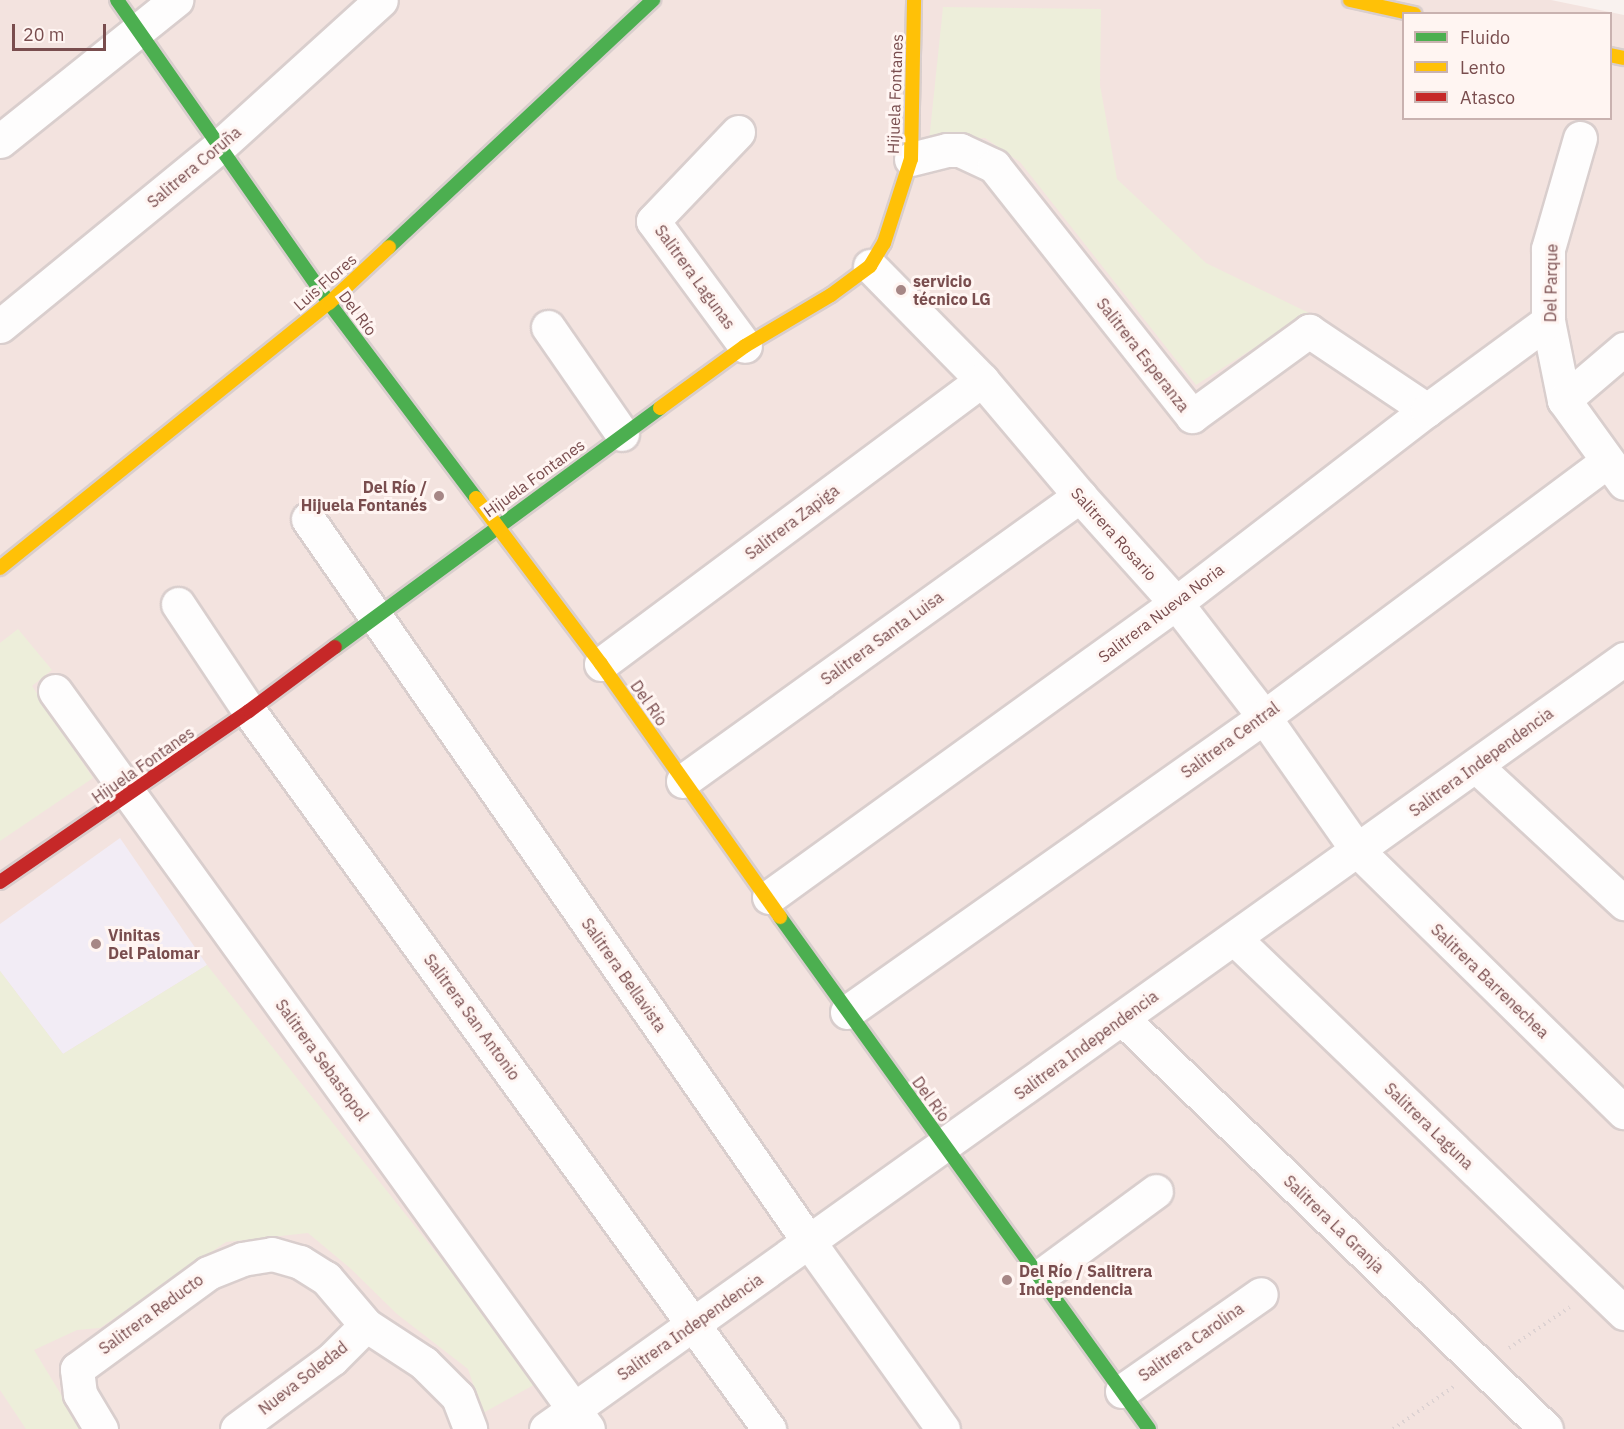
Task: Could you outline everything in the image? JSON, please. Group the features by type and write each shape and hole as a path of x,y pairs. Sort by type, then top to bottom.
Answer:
{"street":[{"name":"Del Río","path":"117,0 329,303 601,664 683,781 769,897 848,1012 1149,1429"},
{"path":"0,141 139,32 176,0"},
{"name":"Salitrera Coruña","path":"0,326 220,146 381,0"},
{"name":"Luis Flores","path":"0,568 329,303 653,0"},
{"name":"Hijuela Fontanes","path":"0,882 130,795 249,711 498,525 745,346 831,296 870,266 884,243 910,159 914,0"},
{"path":"1350,0 1405,12"},
{"name":"Salitrera Lagunas","path":"738,132 653,221 745,346"},
{"name":"Del Parque","path":"1580,138 1548,249 1548,321 1564,400 1616,472"},
{"name":"Salitrera Esperanza","path":"910,159 947,150 960,150 994,166 1192,416 1309,331 1427,410"},
{"name":"Salitrera Rosario","path":"870,266 982,380 1080,496 1176,603 1264,717 1357,850"},
{"name":"Salitrera Nueva Noria","path":"769,897 1176,603 1427,410 1548,321"},
{"path":"548,327 622,434"},
{"path":"1564,400 1624,349"},
{"name":"Salitrera Zapiga","path":"601,664 982,380"},
{"name":"Salitrera Central","path":"848,1012 1264,717 1616,472"},
{"name":"Salitrera Santa Luisa","path":"683,781 1080,496"},
{"name":"Salitrera Bellavista","path":"308,519 809,1242 943,1429"},
{"name":"Salitrera San Antonio","path":"178,604 249,711 769,1429"},
{"name":"Salitrera Independencia","path":"546,1429 581,1419 694,1323 1123,1019 1624,659"},
{"name":"Salitrera Sebastopol","path":"55,691 581,1419"},
{"path":"1476,766 1624,903"},
{"name":"Salitrera Barrenechea","path":"1357,850 1624,1112"},
{"name":"Salitrera Laguna","path":"1235,939 1624,1313"},
{"name":"Salitrera La Granja","path":"1123,1019 1546,1429"},
{"path":"1039,1277 1156,1191"},
{"name":"Salitrera Reducto","path":"101,1429 80,1394 77,1369 208,1273 242,1259 272,1254 300,1262 326,1278 366,1325 424,1363 458,1397 470,1429"},
{"name":"Salitrera Carolina","path":"1122,1391 1261,1294"},
{"name":"Nueva Soledad","path":"237,1429 332,1359 366,1325"}],"shaded area":[{"path":"0,0 1551,0 1609,12 1402,12 1402,120 1612,120 1612,13 1624,15 1624,1429 0,1429"},
{"name":"Vinitas Del Palomar","path":"120,838 207,965 63,1054 0,971 0,924"}],"green space":[{"path":"943,7 1101,9 1100,85 1117,179 1206,263 1309,313 1196,385 1020,162 985,138 929,141"},
{"path":"18,629 52,670 32,686 93,778 0,841 0,643"},
{"path":"207,965 539,1382 483,1413 468,1369 397,1314 350,1268 308,1233 226,1242 100,1328 77,1330 34,1350 82,1429 26,1429 0,1390 0,971 63,1054"}],"traffic: fast":[{"path":"117,0 329,303 476,498"},
{"path":"389,247 653,0"},
{"path":"335,647 660,408"},
{"path":"780,917 1149,1429"}],"traffic: slow":[{"path":"660,408 745,346 831,295 870,266 884,243 911,159 914,0"},
{"path":"1350,0 1405,12"},
{"path":"1612,55 1624,58"},
{"path":"0,568 329,303 389,247"},
{"path":"476,498 601,664 780,917"}],"traffic: jam":[{"path":"0,882 249,711 335,647"}],"place":[{"name":"servicio técnico LG","path":"901,290"},
{"name":"Del Río / Hijuela Fontanés","path":"439,496"},
{"name":"Vinitas Del Palomar","path":"96,944"},
{"name":"Del Río / Salitrera Independencia","path":"1007,1280"}]}
